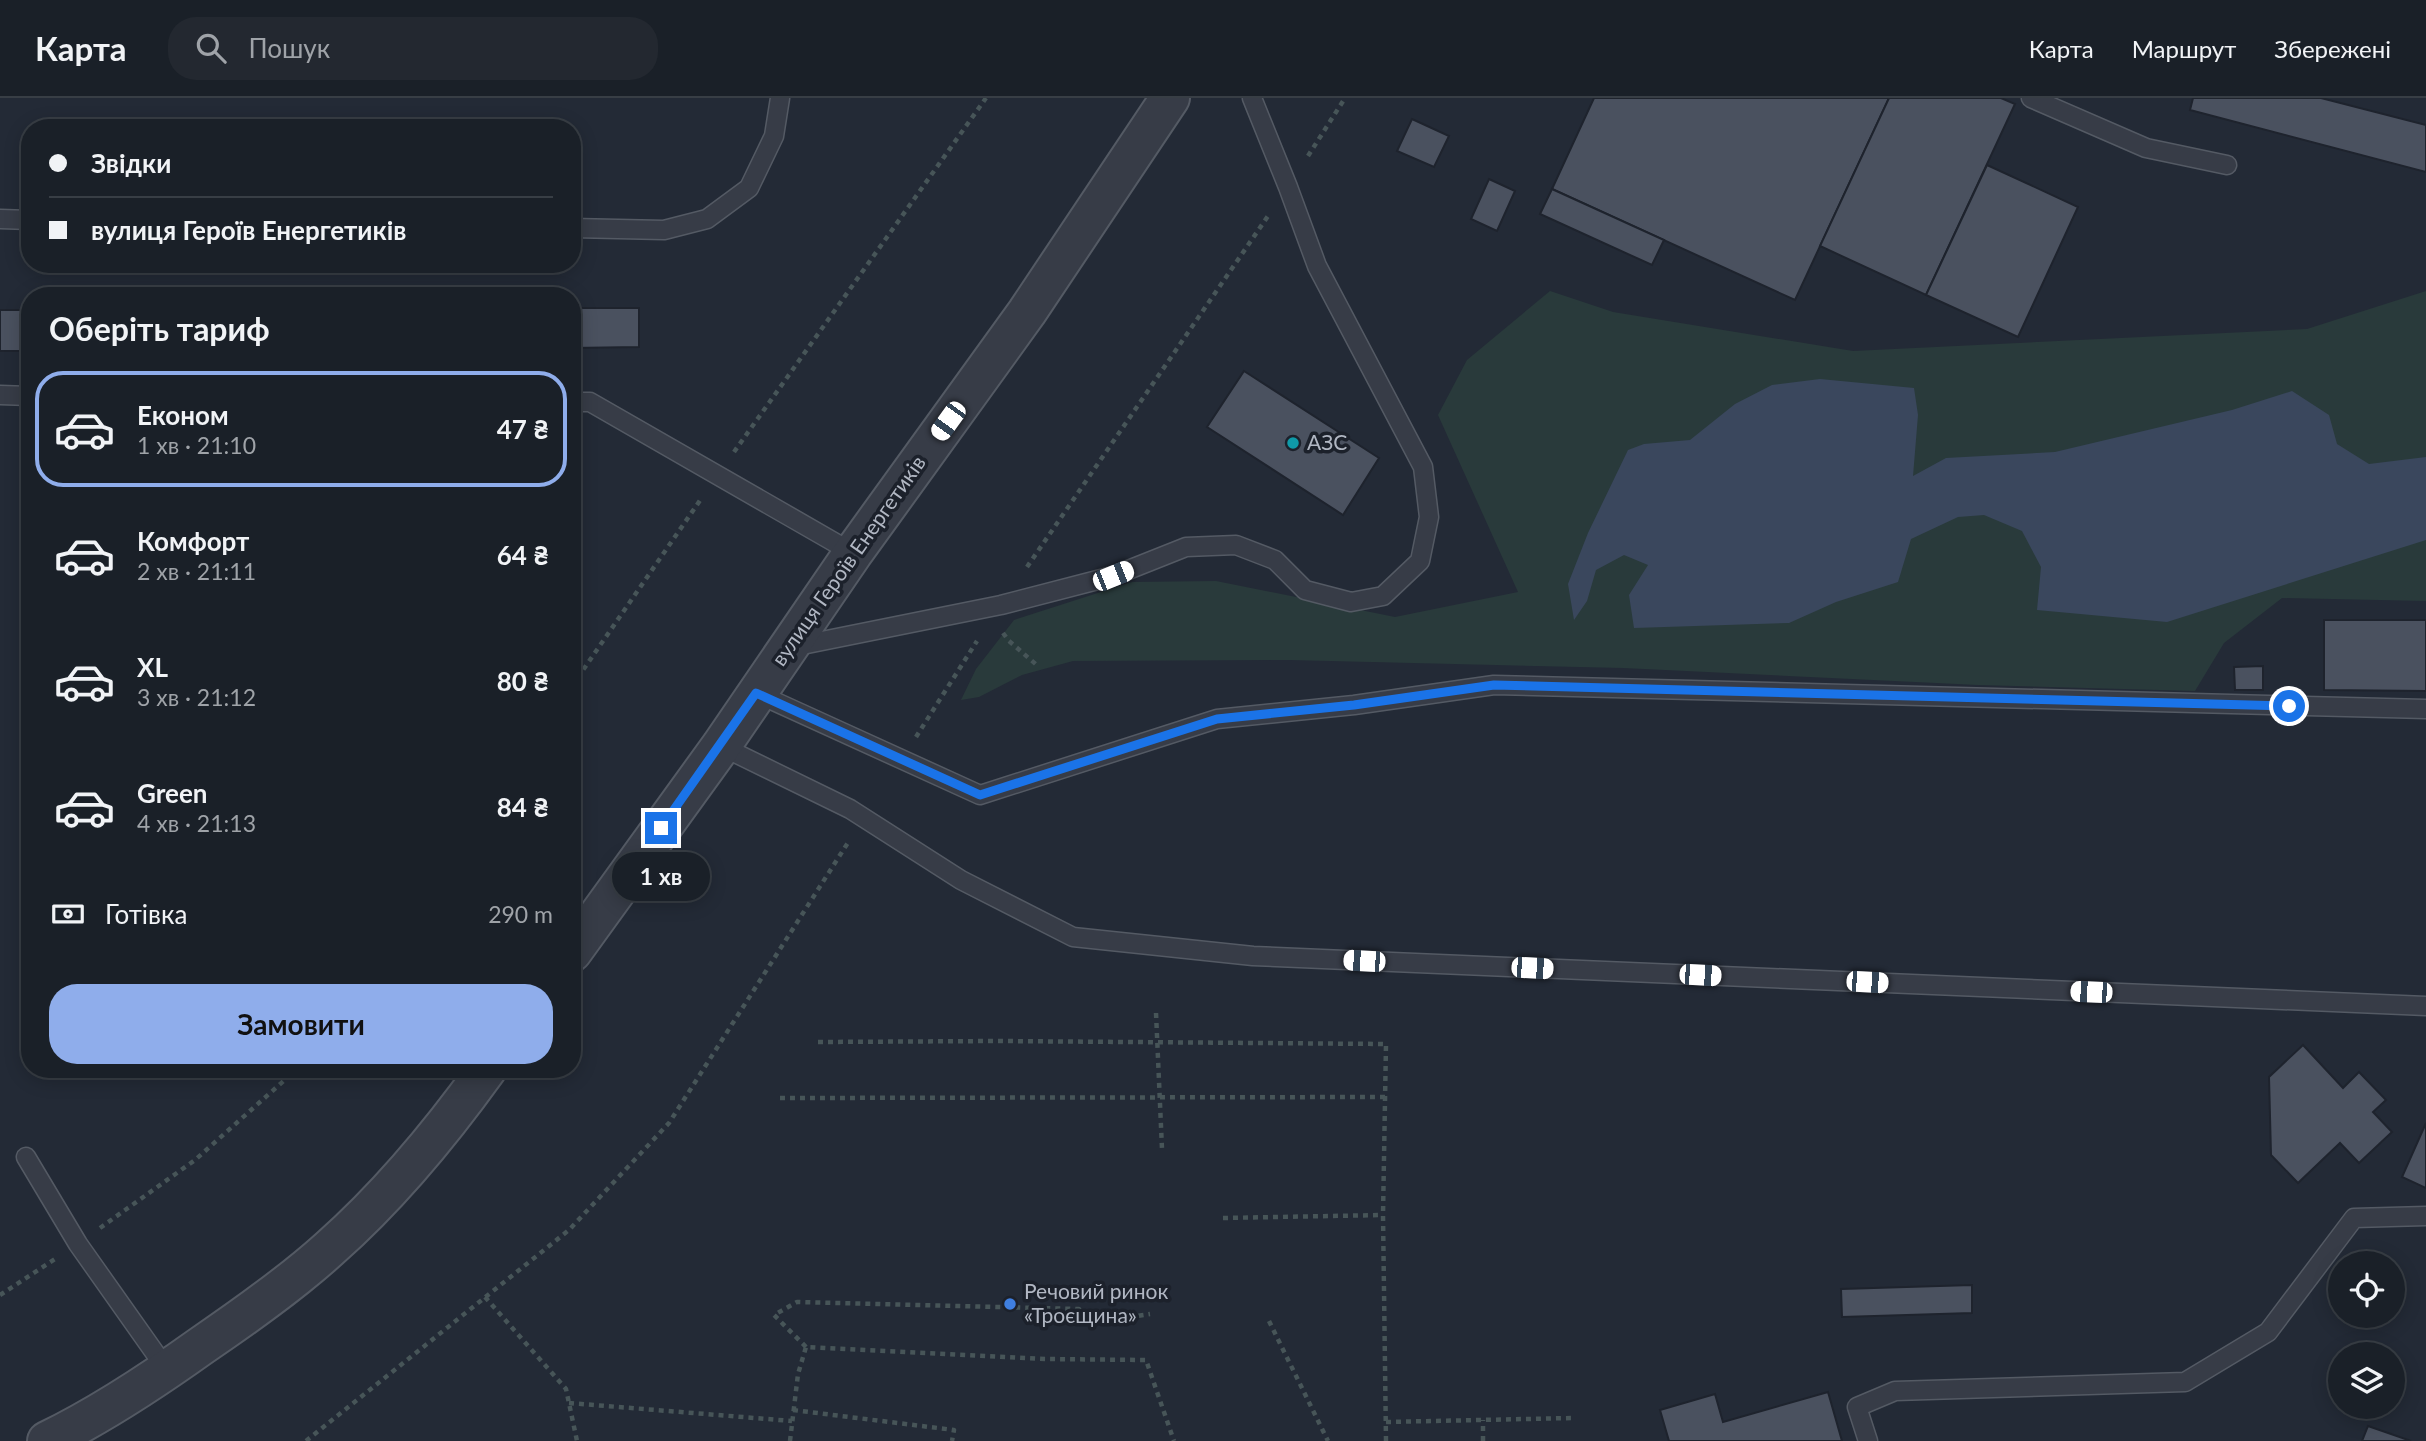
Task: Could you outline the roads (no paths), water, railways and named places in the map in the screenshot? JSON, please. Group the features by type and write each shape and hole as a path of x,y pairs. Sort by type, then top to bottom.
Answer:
{"street":[{"name":"вулиця Героїв Енергетиків","path":"581,940 721,746 853,552 1027,312 1170,98"},
{"path":"47,1441 79,1426 167,1370 255,1308 329,1249 408,1170 481,1078"}],"lane":[{"path":"581,228 664,230 707,219 748,188 774,136 780,98"},
{"path":"789,648 1000,605 1113,576 1186,547 1236,545 1275,560 1305,590 1351,602 1383,596 1420,561 1429,517 1423,467 1317,266 1252,98"},
{"path":"2031,98 2146,148 2227,165"},
{"path":"0,219 21,220"},
{"path":"0,395 21,396"},
{"path":"581,402 590,402 853,552"},
{"path":"756,693 980,795 1217,719 1354,705 1494,685 2426,709"},
{"path":"721,746 850,809 961,880 1073,937 1252,956 2426,1006"},
{"path":"26,1157 78,1244 167,1370"},
{"path":"1868,1441 1857,1407 1895,1391 2185,1382 2268,1332 2354,1218 2426,1216"}],"water":[{"path":"1820,379 1914,388 1918,415 1913,476 1946,458 2055,452 2232,410 2292,391 2329,415 2337,444 2369,464 2426,457 2426,540 2167,622 2037,610 2041,567 2022,531 1984,515 1958,517 1911,539 1898,582 1836,602 1789,623 1634,628 1629,595 1648,565 1624,555 1596,570 1587,601 1574,620 1568,584 1588,533 1628,450 1644,444 1690,440 1735,404 1772,385"}],"place":[{"name":"АЗС","path":"1293,443"},
{"name":"Речовий ринок «Троєщина»","path":"1010,1304"}]}
